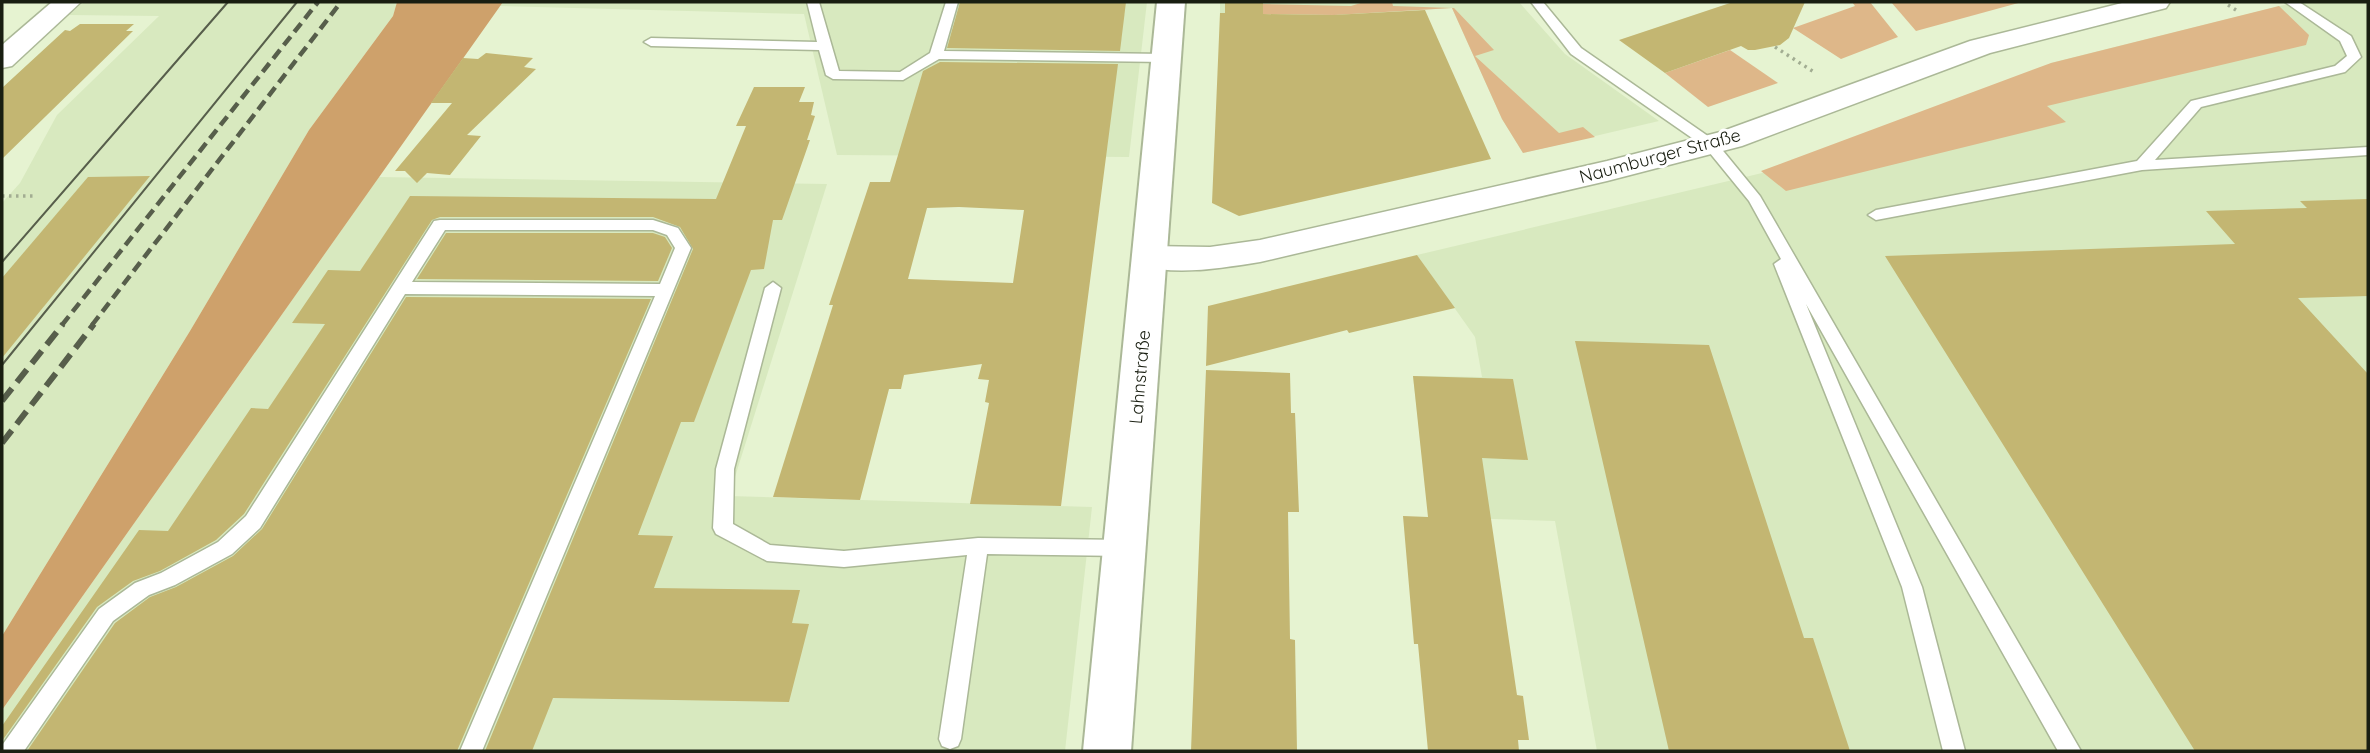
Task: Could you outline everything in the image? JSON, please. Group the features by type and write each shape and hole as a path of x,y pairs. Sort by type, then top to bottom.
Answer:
{"street":[{"path":"2,60 68,2"},
{"name":"Lahnstraße","path":"1107,751 1171,2"},
{"name":"Naumburger Straße","path":"1150,257 1210,258 1260,251 1607,171 1768,126 1980,47 2157,2"}],"lane":[{"path":"813,2 833,75 903,76 936,55 1166,58"},
{"path":"936,55 952,2"},
{"path":"1537,2 1576,51 1710,144 1755,199 2070,751"},
{"path":"2142,165 2196,104 2340,69 2354,57 2346,39 2291,2"},
{"path":"650,42 825,46"},
{"path":"1876,215 2142,165 2368,150"},
{"path":"1755,199 1912,587 1954,751"},
{"path":"11,751 106,615 142,589 180,573 225,548 253,522 440,225 653,225 670,228 680,237 683,248 471,751"},
{"path":"401,288 665,290"},
{"path":"773,288 725,469 723,528 767,553 844,559 978,546 1125,548"},
{"path":"950,739 978,546"}],"path":[{"path":"2228,5 2236,10"},
{"path":"1775,47 1820,77"},
{"path":"2,196 33,196"}],"shaded area":[{"path":"84,2 397,2 393,16 309,130 190,331 2,636 2,203 20,183 57,115 159,16 69,15"},
{"path":"397,2 503,2 2,710 2,636 190,331 309,130 393,16"},
{"path":"503,2 1147,2 1129,157 837,155 804,14 500,6"},
{"path":"1220,2 1519,2 1565,54 1659,121 1523,153 1502,119 1452,8 1334,15 1220,13"},
{"path":"1364,2 1454,8 1494,50 1475,56 1559,133 1583,127 1595,137 1523,153 1502,119 1452,8 1334,15 1263,14 1263,4 1351,6"},
{"path":"1852,2 1870,2 1898,37 1841,59 1793,28 1855,6"},
{"path":"1891,2 2022,2 1916,31"},
{"path":"2296,2 2368,2 2368,751 1597,751 1555,521 1429,517 1413,376 1482,377 1475,337 1417,255 2045,106 2029,84 2051,63"},
{"path":"2279,6 2309,35 2306,45 2047,106 2066,122 1786,191 1761,171 2051,63"},
{"path":"1730,50 1778,83 1708,107 1665,73"},
{"path":"379,177 827,184 729,496 1092,507 1065,751 2,751 2,710"}],"building":[{"path":"960,2 1126,2 1120,51 947,48"},
{"path":"1225,2 1263,2 1263,14 1333,15 1425,10 1491,159 1239,216 1212,203 1220,13 1225,13"},
{"path":"1733,2 1805,2 1789,38 1780,45 1755,50 1741,46 1665,73 1619,40"},
{"path":"80,24 134,24 126,31 133,31 2,159 2,88 65,30 70,31"},
{"path":"486,53 533,58 524,67 536,69 467,135 481,136 450,175 427,173 417,183 405,171 395,171 452,103 431,103 463,58 478,59"},
{"path":"940,62 1118,64 1061,506 970,504 989,403 985,402 989,380 978,379 982,364 904,375 901,389 889,389 860,500 773,497 833,305 829,305 870,182 890,182 923,71","holes":["927,208 1024,210 1013,283 908,279"]},
{"path":"754,87 805,87 799,102 814,102 811,115 815,116 807,140 810,140 782,220 773,220 764,269 751,270 694,422 681,422 638,535 673,536 654,588 800,590 792,623 809,624 789,702 553,698 532,751 485,751 693,249 680,227 653,217 440,217 432,220 244,514 216,540 160,571 133,581 97,607 2,741 2,726 139,530 168,531 251,408 268,409 325,324 292,323 328,270 360,271 410,196 716,199 746,126 736,126"},
{"path":"150,176 2,358 2,278 88,177"},
{"path":"2368,199 2368,296 2298,298 2368,374 2368,751 2195,751 1885,256 2235,244 2206,211 2307,208 2300,201"},
{"path":"446,233 653,233 665,237 672,248 658,281 417,279"},
{"path":"1417,255 1455,308 1349,333 1347,330 1206,366 1208,306"},
{"path":"406,297 651,299 457,751 27,751 115,623 150,597 176,587 233,556 262,529"},
{"path":"1575,341 1709,345 1804,638 1813,638 1850,751 1669,751"},
{"path":"1206,370 1290,373 1291,413 1295,413 1299,512 1288,512 1290,639 1295,640 1297,751 1191,751"},
{"path":"1413,376 1513,379 1528,460 1482,458 1517,695 1523,696 1529,740 1518,740 1519,751 1428,751 1418,644 1414,644 1403,516 1428,517"}],"tram line":[{"path":"2,262 228,2"},
{"path":"2,365 297,2"}],"railway":[{"path":"62,325 318,2"},
{"path":"92,325 341,2"},
{"path":"2,401 63,324"},
{"path":"2,443 94,324"}]}
